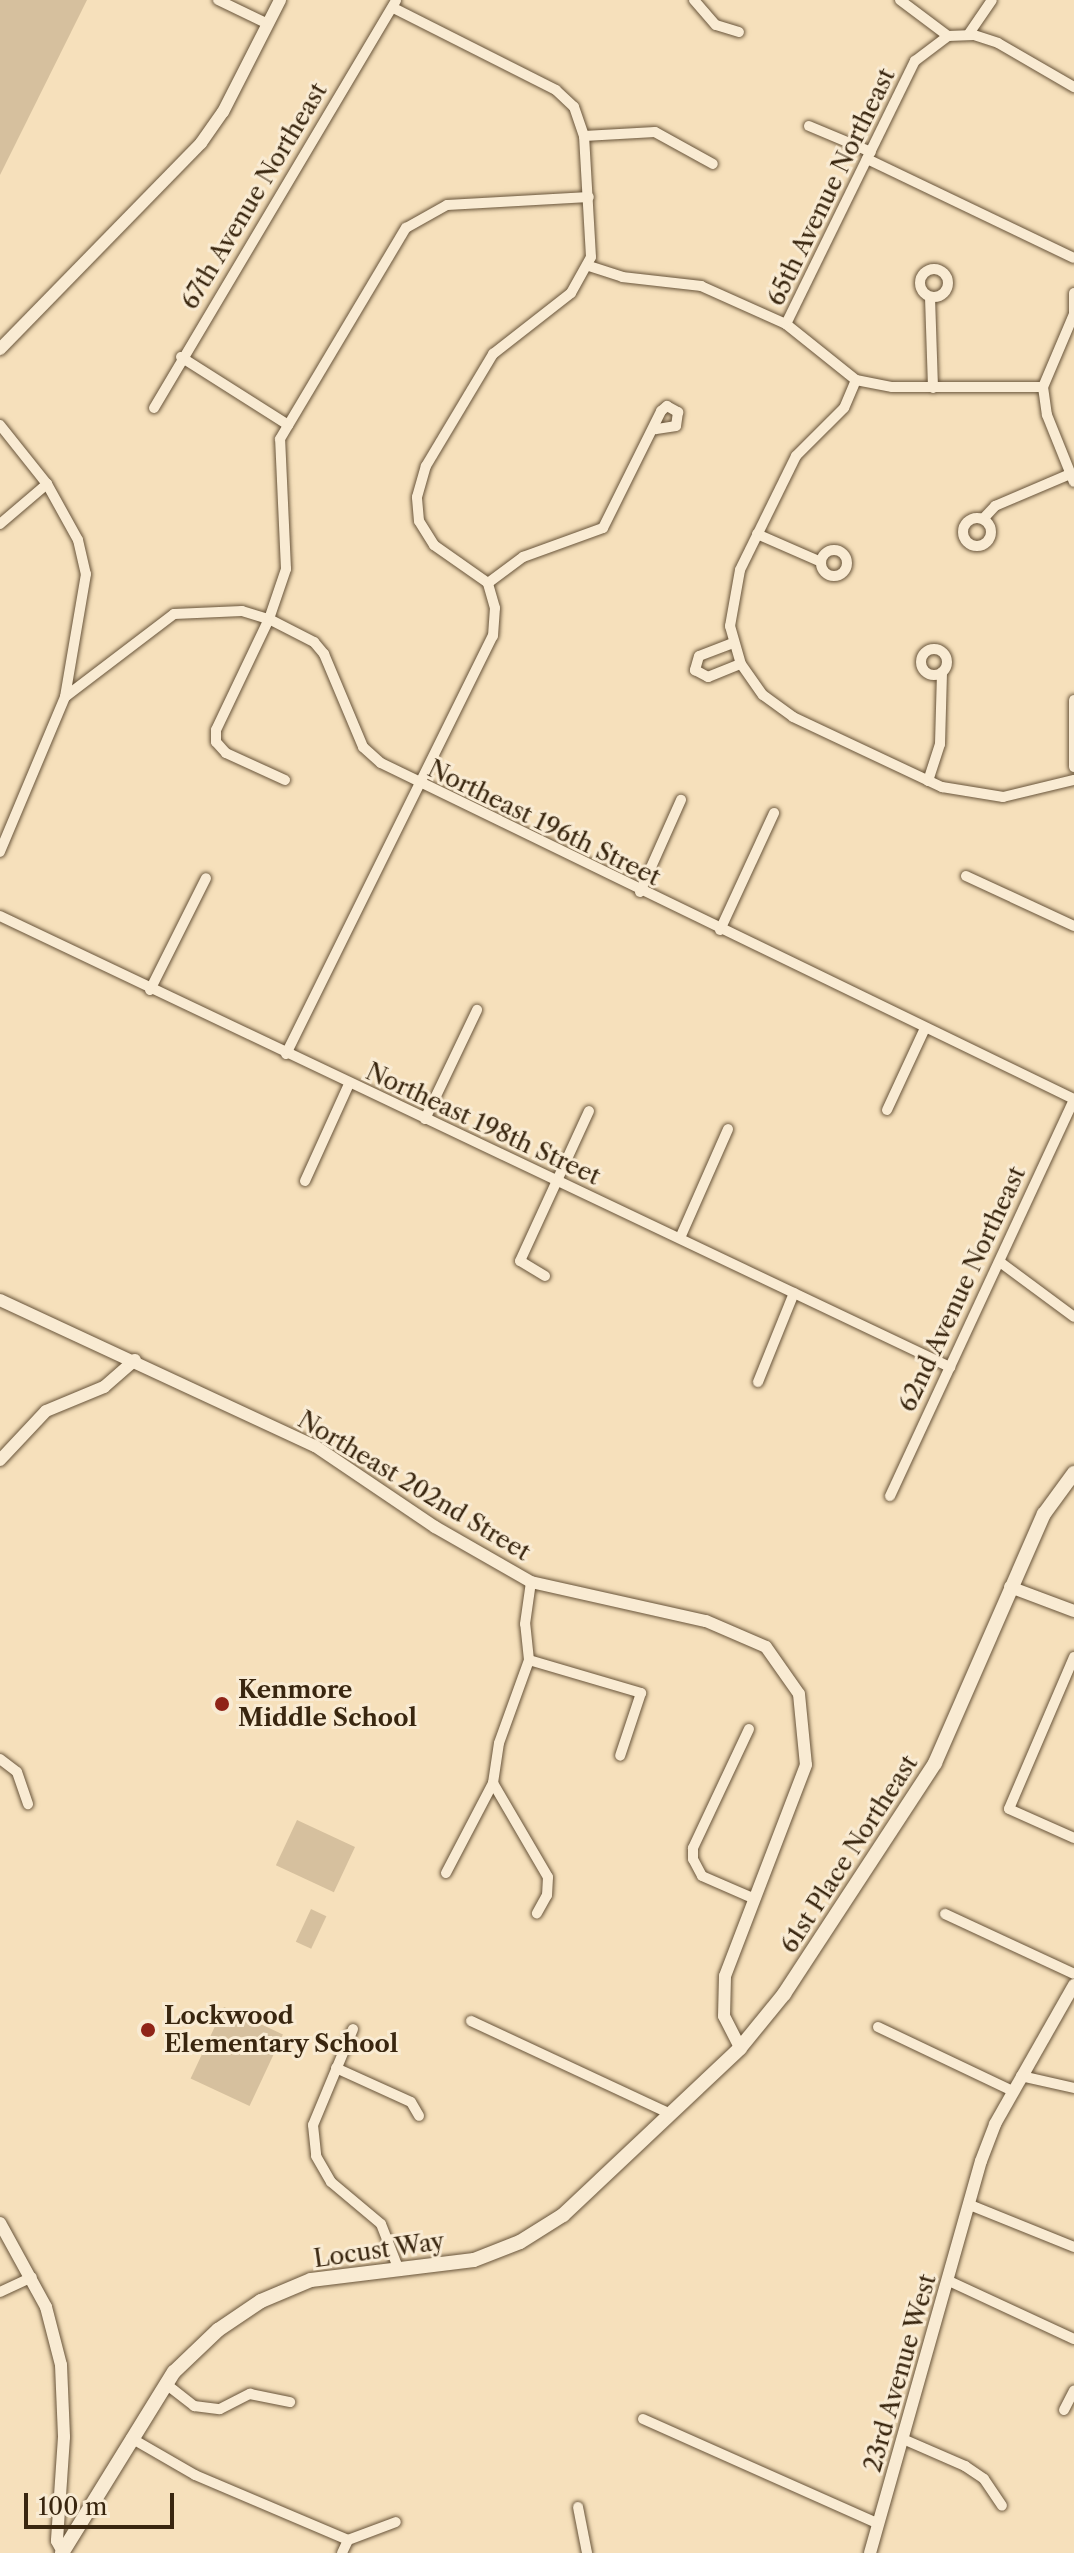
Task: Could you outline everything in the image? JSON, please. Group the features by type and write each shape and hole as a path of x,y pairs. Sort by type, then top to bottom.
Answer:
{"main road":[{"name":"61st Place Northeast","path":"716,2071 740,2048 784,1994 927,1776 1044,1514 1074,1473"},
{"name":"Locust Way","path":"63,2552 166,2384 218,2330 261,2301 311,2280 397,2265 474,2260 520,2242 563,2215 716,2071"}],"street":[{"path":"218,0 268,24"},
{"path":"0,349 201,143 280,0"},
{"path":"694,0 716,25 739,32"},
{"path":"900,0 948,36 968,35 998,43 1074,87"},
{"path":"968,35 992,0"},
{"path":"286,1054 493,636 495,608 488,583 426,537 417,506 422,476 493,354 571,293 589,266 589,197 584,136 578,114 556,90 395,4"},
{"name":"67th Avenue Northeast","path":"154,408 331,103 395,4"},
{"name":"65th Avenue Northeast","path":"786,324 915,61 948,36"},
{"path":"809,126 1074,258"},
{"path":"584,136 655,132 713,164"},
{"path":"285,780 226,753 216,742 218,717 269,619 286,569 280,439 406,228 447,205 589,197"},
{"path":"589,266 622,277 701,286 786,324 856,380 933,388 1043,387"},
{"path":"983,519 995,506 1072,478 1047,415 1043,387 1074,314 1074,293"},
{"path":"930,297 933,388"},
{"path":"181,357 288,425"},
{"path":"856,380 844,408 796,456 732,593 733,643 741,664 763,695 793,717 928,781 987,797 1028,794 1074,780"},
{"path":"0,425 10,431 47,484 78,540 86,574 65,697 0,852"},
{"path":"488,583 523,557 603,528 656,429"},
{"path":"0,524 47,484"},
{"path":"757,534 821,562"},
{"name":"Northeast 196th Street","path":"65,697 174,614 242,611 269,619 314,642 324,654 363,747 420,785 1074,1100"},
{"path":"733,643 699,656 695,670 708,677 741,664"},
{"path":"928,781 940,744 942,672"},
{"path":"1074,700 1074,767"},
{"path":"640,892 681,800"},
{"path":"720,930 774,813"},
{"path":"966,876 1074,926"},
{"path":"150,990 206,878"},
{"name":"Northeast 198th Street","path":"0,916 150,990 950,1367"},
{"path":"425,1119 477,1010"},
{"path":"887,1110 925,1028"},
{"path":"305,1181 349,1084"},
{"name":"62nd Avenue Northeast","path":"890,1496 1074,1100"},
{"path":"545,1276 520,1261 589,1111"},
{"path":"680,1238 728,1129"},
{"path":"1000,1262 1074,1317"},
{"path":"758,1382 794,1293"},
{"name":"Northeast 202nd Street","path":"0,1300 315,1446 435,1527 531,1582 706,1621 766,1647 799,1694 806,1765 755,1899"},
{"path":"0,1460 19,1434 46,1411 104,1387 135,1360"},
{"path":"446,1873 493,1783 499,1743 529,1660 525,1624 531,1582"},
{"path":"1010,1587 1074,1611"},
{"path":"1074,1657 1009,1809 1074,1838"},
{"path":"529,1660 641,1693 620,1756"},
{"path":"740,2048 724,2016 722,1996 755,1899 702,1876 693,1859 693,1848 749,1729"},
{"path":"0,1759 17,1772 28,1804"},
{"path":"493,1783 548,1877 547,1895 537,1913"},
{"path":"945,1914 1074,1974"},
{"name":"23rd Avenue West","path":"870,2553 987,2144 1021,2076 1074,1985"},
{"path":"471,2021 670,2114"},
{"path":"878,2027 1013,2091"},
{"path":"353,2029 313,2125 316,2156 331,2182 381,2224 397,2265"},
{"path":"336,2068 411,2102 419,2116"},
{"path":"1021,2076 1074,2088"},
{"path":"970,2205 1074,2247"},
{"path":"0,2223 46,2307 61,2365 64,2437 57,2541 63,2552"},
{"path":"0,2292 32,2277"},
{"path":"949,2281 1074,2339"},
{"path":"166,2384 194,2406 220,2409 250,2394 290,2402"},
{"path":"1064,2410 1074,2390"},
{"path":"643,2419 879,2524"},
{"path":"131,2438 195,2475 348,2540 396,2522"},
{"path":"903,2439 965,2466 984,2479 1002,2506"},
{"path":"578,2507 587,2553"},
{"path":"342,2553 348,2540"}],"shaded area":[{"path":"0,0 87,0 0,175"},
{"path":"297,1820 355,1847 334,1892 276,1865"},
{"path":"311,1909 326,1916 311,1949 296,1942"},
{"path":"224,2007 283,2034 250,2106 191,2079"}],"place":[{"name":"Kenmore Middle School","path":"222,1704"},
{"name":"Lockwood Elementary School","path":"148,2030"}]}
